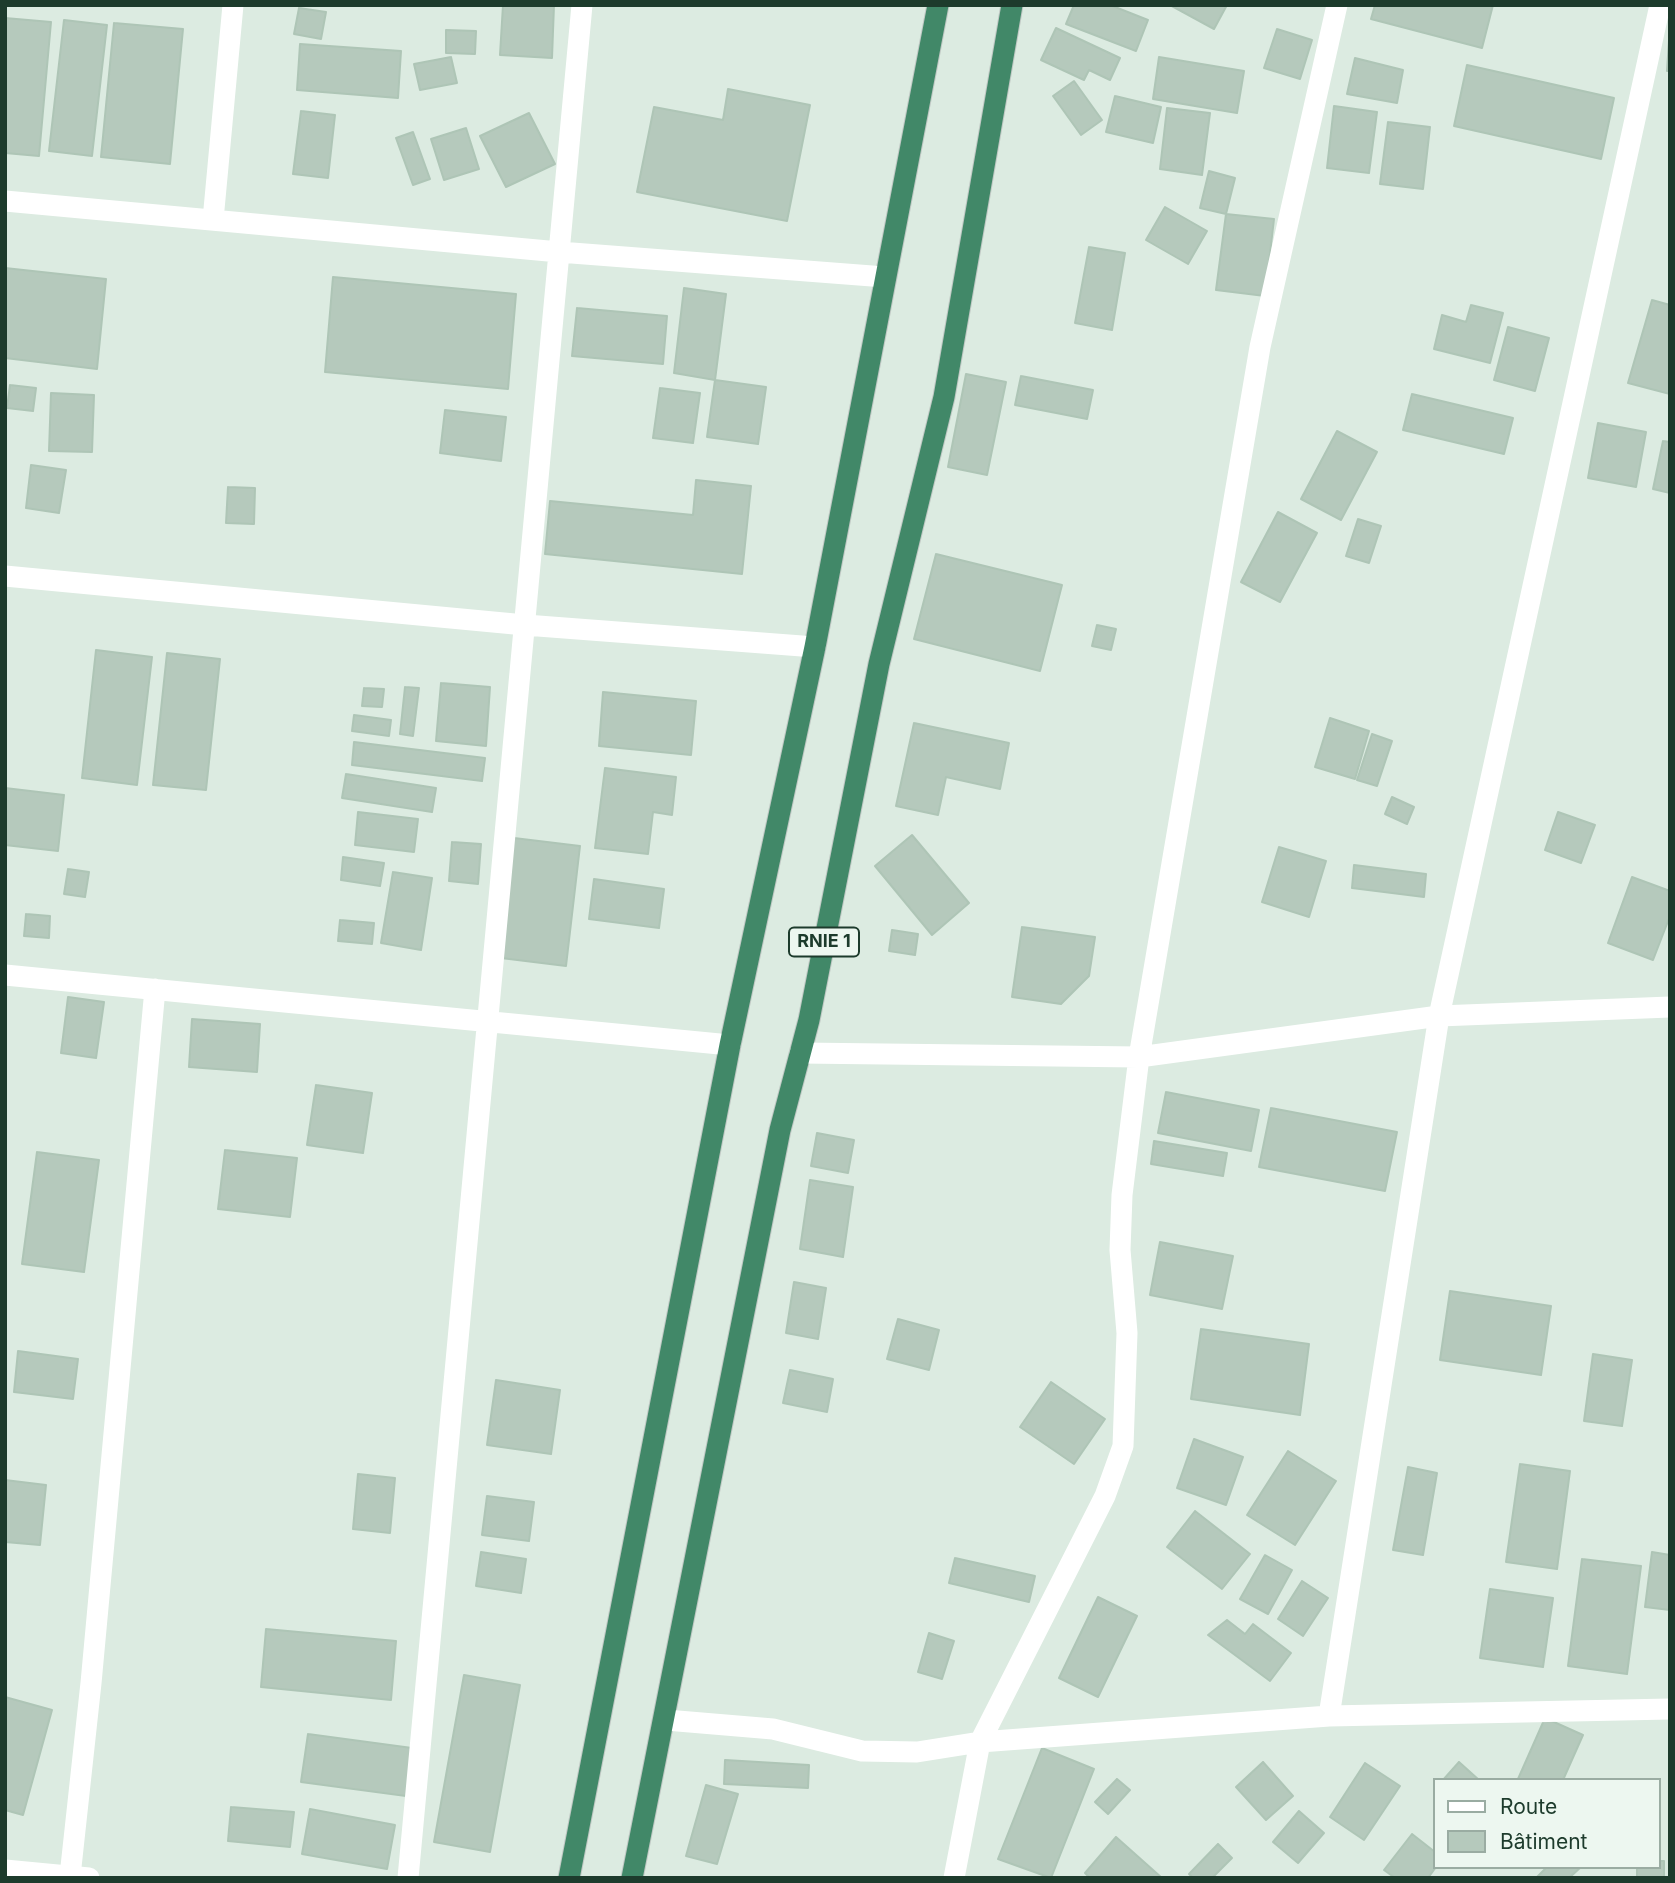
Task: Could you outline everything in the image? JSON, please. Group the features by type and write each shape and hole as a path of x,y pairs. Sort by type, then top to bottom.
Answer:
{"highway":[{"path":"569,1878 730,1045 815,647 938,5"},
{"name":"RNIE 1","path":"632,1878 666,1720 780,1130 800,1053 879,664 944,397 1012,5"}],"street":[{"path":"213,220 233,5"},
{"path":"408,1878 582,5"},
{"path":"954,1878 980,1742 1105,1496 1123,1446 1127,1333 1120,1250 1122,1195 1139,1057 1260,346 1337,5"},
{"path":"1329,1716 1439,1016 1660,5"},
{"path":"5,201 559,252 885,277"},
{"path":"5,576 525,625 815,647"},
{"path":"5,975 730,1045"},
{"path":"5,1870 79,1877 91,1683 155,989"},
{"path":"800,1053 1139,1057 1439,1016 1670,1007"},
{"path":"666,1720 773,1729 862,1751 917,1752 980,1742 1329,1716 1670,1709"}],"building":[{"path":"503,5 554,5 552,58 500,55"},
{"path":"1074,5 1110,5 1148,20 1136,51 1066,24"},
{"path":"1170,5 1227,5 1214,29"},
{"path":"1375,5 1493,5 1482,48 1371,19"},
{"path":"299,8 326,12 321,39 294,34"},
{"path":"5,18 51,22 39,156 5,153"},
{"path":"64,20 107,25 92,156 49,151"},
{"path":"114,23 183,29 170,164 101,157"},
{"path":"1670,25 1670,71 1667,71"},
{"path":"1056,28 1120,58 1110,80 1089,70 1084,80 1041,60"},
{"path":"1277,29 1312,40 1300,79 1264,68"},
{"path":"446,30 476,31 475,54 446,53"},
{"path":"300,44 401,51 398,98 297,90"},
{"path":"451,57 457,83 420,90 414,64"},
{"path":"1159,57 1244,71 1237,113 1153,99"},
{"path":"1355,58 1403,70 1397,103 1347,94"},
{"path":"1467,65 1614,98 1601,159 1454,126"},
{"path":"1074,81 1102,120 1081,135 1053,96"},
{"path":"728,89 810,105 787,221 637,192 654,107 723,120"},
{"path":"1115,96 1161,107 1153,143 1106,132"},
{"path":"1334,106 1377,112 1369,173 1327,168"},
{"path":"1167,108 1210,113 1202,175 1160,169"},
{"path":"301,111 335,115 328,178 293,174"},
{"path":"529,113 555,164 506,187 480,136"},
{"path":"1388,122 1430,127 1423,189 1380,184"},
{"path":"466,128 479,169 444,180 431,139"},
{"path":"413,132 430,179 413,185 396,138"},
{"path":"1209,171 1235,178 1226,214 1200,208"},
{"path":"1165,207 1207,231 1188,264 1146,240"},
{"path":"1226,214 1274,219 1265,296 1216,290"},
{"path":"1089,247 1125,253 1112,330 1075,323"},
{"path":"5,268 106,279 97,369 5,358"},
{"path":"333,277 516,294 508,389 325,372"},
{"path":"684,288 726,294 715,380 674,373"},
{"path":"1652,300 1670,305 1670,394 1628,383"},
{"path":"1471,305 1503,313 1490,363 1434,349 1442,315 1466,322"},
{"path":"577,308 667,316 663,364 572,356"},
{"path":"1508,327 1549,338 1535,391 1494,380"},
{"path":"966,374 1006,382 987,475 948,467"},
{"path":"1021,376 1093,390 1087,419 1015,405"},
{"path":"715,380 766,387 758,444 707,437"},
{"path":"10,385 36,388 33,411 7,408"},
{"path":"660,388 700,393 693,443 653,438"},
{"path":"51,393 94,395 92,452 49,451"},
{"path":"1412,394 1513,418 1504,454 1403,430"},
{"path":"445,410 506,417 501,461 440,453"},
{"path":"1598,423 1646,432 1636,487 1588,478"},
{"path":"1337,431 1377,452 1341,520 1301,499"},
{"path":"1663,441 1670,442 1670,493 1653,489"},
{"path":"31,465 66,470 59,513 26,508"},
{"path":"696,480 751,486 742,574 545,554 550,501 693,515"},
{"path":"228,487 255,488 254,524 226,523"},
{"path":"1278,512 1317,533 1280,602 1241,582"},
{"path":"1358,519 1381,526 1369,563 1346,556"},
{"path":"936,554 1062,585 1040,671 914,639"},
{"path":"1097,625 1116,629 1111,650 1092,646"},
{"path":"96,650 152,657 137,785 82,778"},
{"path":"167,653 220,659 206,790 153,785"},
{"path":"441,683 490,687 486,746 436,741"},
{"path":"405,687 419,688 413,736 400,734"},
{"path":"364,688 384,689 382,707 362,706"},
{"path":"603,692 696,701 691,755 599,746"},
{"path":"354,715 391,720 389,736 352,731"},
{"path":"1330,718 1369,731 1355,779 1315,767"},
{"path":"914,723 1009,743 1000,789 946,777 938,815 896,806"},
{"path":"1372,734 1392,741 1377,786 1357,780"},
{"path":"354,742 485,758 482,781 352,765"},
{"path":"605,768 676,777 672,815 653,812 648,854 595,848"},
{"path":"346,774 436,788 432,812 342,798"},
{"path":"5,788 64,795 58,851 5,845"},
{"path":"1392,797 1414,807 1407,824 1385,814"},
{"path":"358,812 418,819 414,852 355,845"},
{"path":"1558,812 1595,825 1581,863 1545,850"},
{"path":"912,835 969,903 932,935 875,866"},
{"path":"514,838 580,846 566,966 501,958"},
{"path":"452,842 481,844 478,884 449,881"},
{"path":"1279,847 1326,861 1309,917 1262,902"},
{"path":"343,857 384,863 380,886 341,880"},
{"path":"1354,865 1426,874 1424,897 1352,888"},
{"path":"68,869 89,872 85,897 64,894"},
{"path":"393,872 432,878 421,950 381,943"},
{"path":"1632,877 1670,891 1670,916 1653,960 1608,943"},
{"path":"594,879 664,889 659,928 589,919"},
{"path":"26,914 50,916 49,938 24,936"},
{"path":"340,920 374,923 372,944 338,941"},
{"path":"1022,927 1095,937 1089,976 1061,1004 1012,997"},
{"path":"892,930 918,934 915,955 889,951"},
{"path":"68,997 104,1002 96,1058 61,1053"},
{"path":"192,1019 260,1024 257,1072 189,1067"},
{"path":"316,1085 372,1093 363,1153 307,1145"},
{"path":"1166,1092 1259,1110 1251,1151 1158,1133"},
{"path":"1271,1108 1397,1132 1385,1191 1259,1167"},
{"path":"817,1133 854,1140 848,1173 811,1166"},
{"path":"1154,1141 1227,1153 1223,1176 1151,1164"},
{"path":"225,1150 297,1158 290,1217 218,1209"},
{"path":"37,1152 99,1160 84,1272 22,1264"},
{"path":"810,1180 853,1187 843,1257 800,1249"},
{"path":"1160,1242 1233,1256 1222,1309 1150,1295"},
{"path":"794,1282 826,1288 818,1339 786,1333"},
{"path":"1450,1291 1551,1306 1541,1375 1440,1360"},
{"path":"898,1319 939,1330 929,1370 887,1359"},
{"path":"1201,1329 1309,1344 1300,1415 1191,1399"},
{"path":"18,1351 78,1359 73,1399 14,1392"},
{"path":"1593,1354 1632,1360 1622,1426 1584,1421"},
{"path":"790,1370 833,1379 827,1412 783,1403"},
{"path":"496,1380 560,1390 551,1454 487,1445"},
{"path":"1051,1382 1105,1419 1074,1464 1020,1427"},
{"path":"1194,1439 1243,1457 1226,1505 1177,1488"},
{"path":"1288,1451 1336,1481 1295,1545 1247,1515"},
{"path":"1520,1464 1570,1471 1557,1569 1506,1562"},
{"path":"1408,1467 1437,1473 1423,1555 1393,1550"},
{"path":"358,1474 395,1478 390,1533 353,1529"},
{"path":"5,1480 46,1485 40,1545 5,1542"},
{"path":"487,1496 534,1502 529,1541 482,1535"},
{"path":"1195,1511 1250,1554 1222,1589 1167,1547"},
{"path":"481,1552 526,1559 521,1593 476,1586"},
{"path":"1652,1552 1670,1555 1670,1610 1645,1607"},
{"path":"1265,1555 1292,1570 1268,1614 1240,1599"},
{"path":"955,1558 1035,1576 1029,1602 949,1583"},
{"path":"1582,1559 1641,1566 1627,1674 1568,1666"},
{"path":"1302,1581 1328,1598 1303,1636 1278,1619"},
{"path":"1490,1589 1553,1598 1543,1667 1480,1658"},
{"path":"1098,1597 1137,1616 1098,1697 1059,1678"},
{"path":"1227,1620 1245,1634 1253,1624 1291,1653 1270,1681 1208,1635"},
{"path":"266,1629 396,1641 391,1700 261,1687"},
{"path":"929,1633 954,1641 942,1679 918,1672"},
{"path":"464,1675 520,1685 490,1852 434,1842"},
{"path":"5,1697 52,1710 23,1815 5,1810"},
{"path":"1545,1718 1583,1735 1564,1778 1518,1778"},
{"path":"308,1734 412,1748 406,1796 301,1782"},
{"path":"1042,1748 1094,1769 1051,1878 998,1859"},
{"path":"725,1760 809,1765 808,1788 724,1784"},
{"path":"1263,1762 1293,1796 1266,1820 1236,1787"},
{"path":"1459,1762 1477,1778 1445,1778"},
{"path":"1365,1763 1400,1786 1364,1840 1330,1817"},
{"path":"1117,1779 1130,1790 1108,1814 1095,1802"},
{"path":"706,1785 738,1794 717,1864 686,1856"},
{"path":"231,1807 294,1812 290,1847 228,1841"},
{"path":"310,1809 395,1825 387,1869 302,1854"},
{"path":"1299,1811 1324,1833 1298,1863 1273,1842"},
{"path":"1412,1834 1434,1851 1435,1869 1428,1878 1395,1878 1384,1870"},
{"path":"1116,1837 1162,1878 1090,1878 1085,1873"},
{"path":"1218,1844 1232,1858 1212,1878 1193,1878 1189,1874"},
{"path":"1661,1861 1664,1861 1664,1878 1637,1878 1637,1869 1661,1869"},
{"path":"1545,1869 1579,1869 1569,1878 1536,1878"}]}
